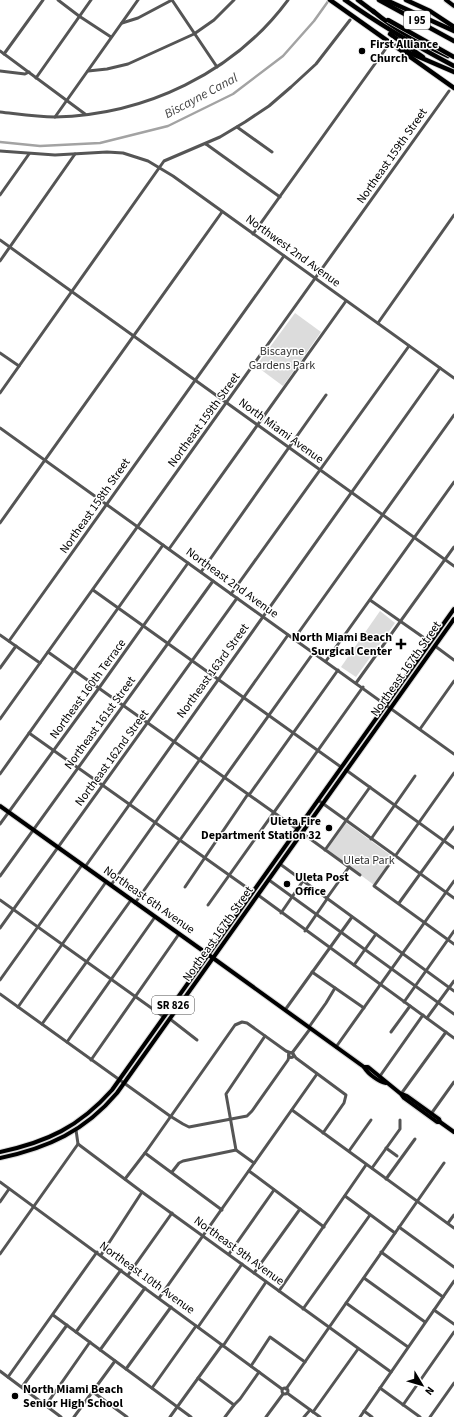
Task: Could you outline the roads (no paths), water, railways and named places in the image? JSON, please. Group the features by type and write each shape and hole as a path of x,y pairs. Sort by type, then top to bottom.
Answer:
{"highway":[{"path":"344,0 392,32 435,53 443,56 454,57"},
{"path":"344,0 430,61"},
{"path":"358,0 390,25 454,66"},
{"name":"I 95","path":"379,0 454,41"},
{"path":"386,0 454,31"},
{"path":"406,0 430,11 454,27"},
{"path":"332,1 454,88"},
{"path":"373,11 454,57"},
{"path":"351,15 404,50 454,72"}],"main road":[{"path":"446,0 454,6"},
{"name":"Northeast 167th Street","path":"78,1121 97,1106 120,1080 454,609"},
{"name":"Northeast 167th Street","path":"76,1130 102,1109 125,1083 454,619"},
{"path":"434,636 435,646"},
{"path":"429,653 431,646 430,642"},
{"path":"346,770 345,767 348,758"},
{"path":"341,767 341,778"},
{"name":"Northeast 6th Avenue","path":"0,806 208,954 382,1082 386,1083"},
{"path":"302,833 301,829 303,821"},
{"path":"297,829 297,840"},
{"path":"258,885 258,895"},
{"path":"252,902 254,896 253,892"},
{"path":"170,1019 169,1014 172,1006"},
{"path":"164,1017 166,1025"},
{"name":"Northeast 6th Avenue","path":"364,1068 368,1067 404,1098 436,1122 440,1122"},
{"name":"Northeast 6th Avenue","path":"401,1094 407,1096 454,1132"},
{"path":"76,1130 78,1121"},
{"name":"SR 826","path":"0,1152 28,1146 64,1130 78,1121"},
{"name":"SR 826","path":"0,1158 21,1154 41,1147 76,1130"}],"street":[{"path":"4,54 43,0"},
{"path":"58,0 111,37"},
{"path":"36,78 91,0"},
{"path":"55,117 138,0"},
{"path":"122,23 138,18 172,0 217,67"},
{"path":"88,71 128,64 194,34 214,20 234,0"},
{"path":"0,112 41,117 86,115 122,108 157,98 186,86 217,67 252,40 278,14 288,0"},
{"path":"0,393 160,167 168,159 206,144 265,109 295,84 322,56 350,20"},
{"path":"253,234 387,47"},
{"path":"0,51 86,115"},
{"path":"0,71 25,74 28,72"},
{"name":"Northeast 159th Street","path":"0,719 449,91"},
{"path":"237,127 272,152"},
{"path":"206,144 280,197"},
{"name":"Northwest 2nd Avenue","path":"0,151 29,154 126,153 139,157 160,167 454,378"},
{"path":"0,195 29,154"},
{"path":"0,261 76,154"},
{"path":"0,523 222,212"},
{"path":"378,323 454,215"},
{"name":"North Miami Avenue","path":"0,240 454,566"},
{"name":"Northeast 158th Street","path":"9,641 284,256"},
{"path":"169,550 346,301"},
{"path":"232,594 410,346"},
{"path":"0,353 19,366"},
{"name":"Northeast 163rd Street","path":"0,980 130,804 440,368"},
{"path":"201,572 326,395"},
{"path":"294,639 454,415"},
{"name":"Northeast 2nd Avenue","path":"0,428 288,635 363,687 454,754"},
{"path":"326,661 454,482"},
{"path":"0,774 163,545"},
{"path":"356,683 454,547"},
{"name":"Northeast 160th Terrace","path":"0,824 188,563"},
{"name":"Northeast 161st Street","path":"0,876 213,580"},
{"path":"93,590 341,767"},
{"name":"Northeast 162nd Street","path":"0,928 237,598"},
{"path":"370,600 430,642"},
{"path":"0,635 40,663"},
{"path":"111,885 245,698 288,635"},
{"path":"0,668 16,646"},
{"path":"435,646 454,660"},
{"path":"48,652 297,829"},
{"path":"135,903 314,652"},
{"path":"185,887 248,795 338,670"},
{"path":"420,729 454,681"},
{"path":"208,905 363,687"},
{"path":"29,734 104,785 253,892"},
{"path":"451,751 454,746"},
{"path":"346,770 454,848"},
{"path":"454,773 374,886 454,944"},
{"path":"371,839 415,776"},
{"path":"325,850 370,787"},
{"path":"318,800 454,898"},
{"path":"399,903 454,827"},
{"path":"302,833 360,875"},
{"path":"280,864 454,991"},
{"path":"305,931 349,867"},
{"path":"269,880 454,1014"},
{"path":"281,913 303,881"},
{"path":"336,1047 454,881"},
{"path":"18,1007 106,882"},
{"path":"258,895 305,931 452,1037 454,1031"},
{"path":"0,900 164,1017"},
{"path":"42,1024 131,900"},
{"path":"67,1042 155,917"},
{"path":"285,1010 352,917"},
{"path":"404,1002 454,931"},
{"path":"91,1060 180,934"},
{"path":"354,965 376,934"},
{"path":"312,972 364,1008"},
{"path":"427,1018 454,981"},
{"path":"0,994 170,1116 189,1127 232,1120 246,1116 252,1111 292,1055 335,988"},
{"path":"391,1032 410,1006"},
{"path":"380,1076 423,1015"},
{"path":"170,1019 197,1040"},
{"path":"125,1178 145,1153 235,1025 242,1022 247,1023 345,1094 346,1097 344,1103 323,1133"},
{"path":"401,1094 446,1032"},
{"path":"254,1163 236,1150 232,1120 226,1094 265,1036"},
{"path":"159,1298 317,1074"},
{"path":"431,1114 454,1082"},
{"path":"292,1110 454,1228"},
{"path":"348,1151 371,1120"},
{"path":"372,1168 400,1129 400,1120"},
{"path":"0,1254 78,1144 76,1130"},
{"path":"386,1179 415,1138"},
{"name":"Northeast 9th Avenue","path":"78,1144 390,1372"},
{"path":"386,1148 397,1156"},
{"path":"172,1172 179,1163 183,1161 236,1150"},
{"path":"145,1153 222,1210"},
{"path":"320,1417 287,1393 286,1389 444,1163"},
{"path":"279,1291 366,1165"},
{"path":"249,1171 324,1227"},
{"name":"Northeast 10th Avenue","path":"0,1182 282,1389"},
{"path":"0,1202 9,1189"},
{"path":"229,1254 274,1190"},
{"path":"101,1255 142,1192"},
{"path":"345,1196 395,1233"},
{"path":"254,1273 300,1209"},
{"path":"128,1276 172,1213"},
{"path":"303,1309 370,1215"},
{"path":"448,1223 454,1215"},
{"path":"399,1227 454,1267"},
{"path":"8,1377 97,1252"},
{"path":"382,1252 443,1296"},
{"path":"152,1388 242,1264"},
{"path":"76,1332 121,1270"},
{"path":"364,1278 425,1322"},
{"path":"360,1417 454,1281"},
{"path":"170,1417 266,1282"},
{"path":"100,1350 145,1288"},
{"path":"346,1303 408,1346"},
{"path":"126,1369 171,1307"},
{"path":"434,1310 454,1324"},
{"path":"52,1315 192,1417"},
{"path":"22,1387 67,1325"},
{"path":"403,1405 454,1332"},
{"path":"251,1366 270,1337 305,1362"},
{"path":"46,1406 90,1342"},
{"path":"304,1417 311,1411 358,1349"},
{"path":"74,1417 115,1361"},
{"path":"0,1371 61,1417"},
{"path":"225,1417 259,1372"},
{"path":"198,1378 234,1405"},
{"path":"430,1417 454,1382"},
{"path":"380,1388 420,1417"},
{"path":"283,1394 282,1389 286,1389"},
{"path":"93,1392 127,1417"},
{"path":"266,1417 283,1394 287,1393"},
{"path":"364,1411 372,1417"}],"waterway":[{"name":"Biscayne Canal","path":"0,142 40,146 100,143 168,126 233,94 283,56 314,21 329,0"}],"place":[{"name":"First Alliance Church","path":"362,51"},
{"name":"North Miami Beach Surgical Center","path":"401,644"},
{"name":"Uleta Fire Department Station 32","path":"329,828"},
{"name":"Uleta Post Office","path":"287,884"},
{"name":"North Miami Beach Senior High School","path":"15,1396"}],"park label":[{"name":"Biscayne Gardens Park","path":"282,358"},
{"name":"Uleta Park","path":"369,860"}]}
